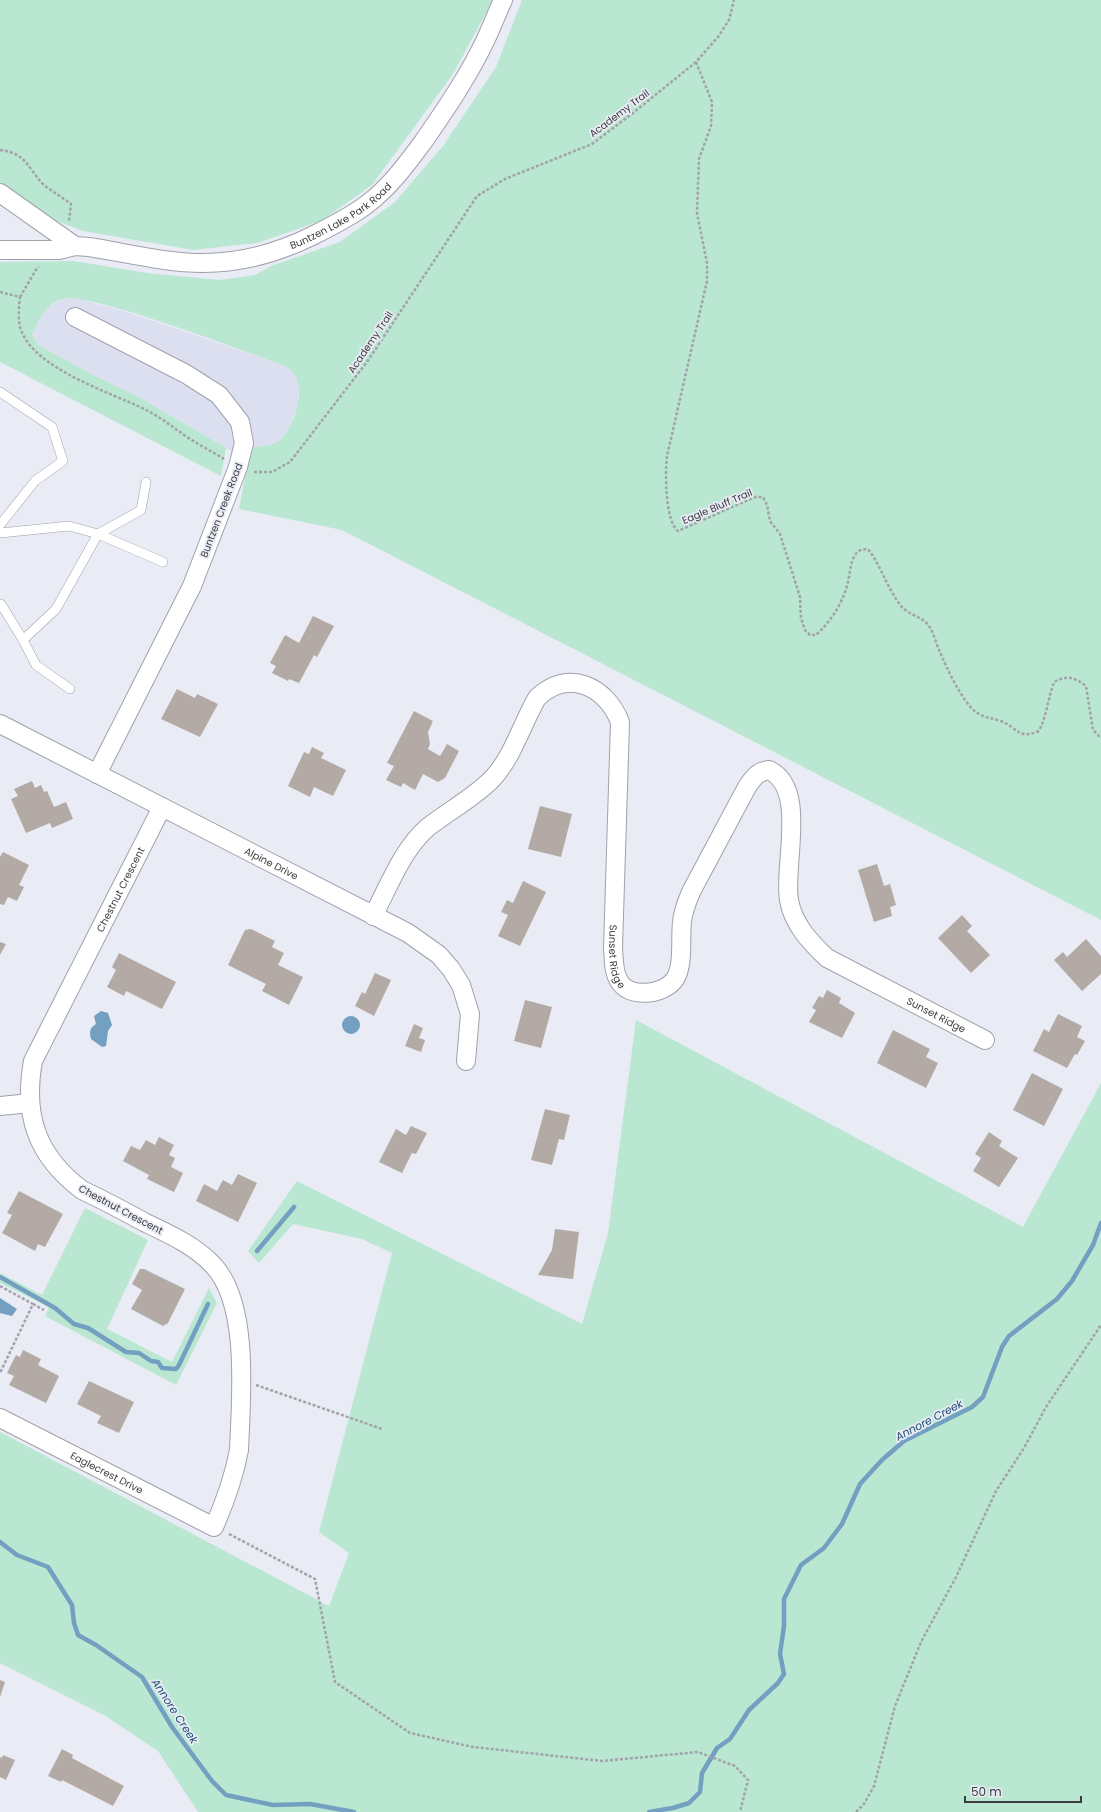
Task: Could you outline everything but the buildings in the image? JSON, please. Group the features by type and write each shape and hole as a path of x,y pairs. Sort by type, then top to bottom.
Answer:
{"street":[{"name":"Buntzen Lake Park Road","path":"0,250 59,250 75,246 176,261 221,263 241,260 289,247 345,219 366,206 384,190 418,149 463,82 486,40 503,0"},
{"name":"Buntzen Lake Park Road","path":"0,194 75,246"},
{"name":"Buntzen Creek Road","path":"74,317 186,374 219,395 234,412 240,422 244,442 238,467 192,586 97,774"},
{"name":"Sunset Ridge","path":"373,916 405,856 416,840 428,828 478,792 493,778 502,765 537,698 545,690 555,684 564,682 576,683 589,687 603,697 615,710 620,722 613,948 615,972 619,983 634,992 646,993 658,991 674,981 680,964 680,943 685,906 747,787 755,776 762,771 769,770 781,778 785,785 791,811 788,882 789,901 795,918 809,940 827,958 985,1040"},
{"name":"Alpine Drive","path":"0,724 408,933 426,944 451,968 461,985 470,1014 466,1060"},
{"name":"Chestnut Crescent","path":"162,807 33,1061 30,1078 30,1103 33,1123 39,1140 55,1166 68,1179 82,1190 184,1242 214,1266 227,1283 240,1334 239,1450 222,1510 214,1527"},
{"path":"0,1106 30,1103"},
{"name":"Eaglecrest Drive","path":"0,1418 214,1527"}],"lane":[{"path":"0,392 52,427 63,461 35,481 0,525"},
{"path":"23,640 56,609 98,534 141,510 146,482"},
{"path":"0,533 69,526 98,534 163,562"},
{"path":"1,604 36,665 70,689"}],"path":[{"name":"Academy Trail","path":"20,297 18,307 20,327 28,342 41,356 60,370 147,411 238,467 255,472 272,472 290,462 367,362 477,196 505,179 592,144 633,114 696,62 718,36 729,20 734,0"},
{"name":"Eagle Bluff Trail","path":"696,62 712,102 712,126 699,159 697,213 707,264 707,281 667,456 665,474 670,518 673,527 678,531 755,496 763,497 767,505 770,521 780,534 800,597 801,618 805,630 810,635 816,635 827,625 836,611 848,584 850,566 855,554 861,549 868,549 875,557 890,590 903,608 929,626 959,691 974,711 988,719 1002,722 1014,731 1029,735 1039,731 1046,718 1049,696 1054,682 1064,677 1076,679 1086,686 1093,730 1101,738"},
{"path":"0,150 12,152 25,160 43,184 71,204 69,222"},
{"path":"0,292 20,297 37,268 43,266"},
{"path":"0,1286 44,1310"},
{"path":"0,1373 33,1304"},
{"path":"856,1812 864,1804 874,1786 895,1706 921,1642 956,1577 996,1491 1024,1448 1046,1407 1101,1325"},
{"path":"250,1383 382,1429"},
{"path":"214,1527 315,1579 335,1682 410,1733 473,1747 602,1761 698,1752 735,1766 748,1780 740,1812"}],"shaded area":[{"path":"62,299 79,299 124,311 280,364 293,371 298,382 298,404 289,429 280,440 269,446 254,447 248,461 137,396 97,377 38,345 32,335 46,308"}],"green space":[{"path":"0,0 493,0 453,74 372,185 321,221 257,243 193,250 83,231 54,220 0,182"},
{"path":"522,0 1101,0 1101,920 342,530 239,509 248,461 254,447 275,443 281,439 291,425 297,407 299,387 297,379 290,369 280,364 168,324 102,304 77,299 62,299 56,301 43,314 32,335 38,345 97,377 137,396 226,448 221,476 0,362 0,262 74,261 147,273 220,280 255,275 271,266 340,242 394,203 443,146 496,67"},
{"path":"636,1020 1023,1227 1101,1083 1101,1812 198,1812 158,1751 104,1715 0,1663 0,1432 329,1606 349,1553 319,1532 392,1253 362,1239 293,1224 259,1263 248,1251 297,1181 582,1324 608,1233"},
{"path":"85,1208 148,1240 107,1329 172,1362 209,1288 217,1303 176,1385 45,1316 49,1307 0,1283 0,1273 42,1295"}],"water":[{"path":"101,1011 108,1013 112,1025 108,1031 106,1046 102,1047 91,1039 90,1034 91,1028 96,1024 94,1016"},
{"path":"351,1016 357,1019 360,1025 357,1031 351,1034 345,1031 342,1025 345,1019"},
{"path":"0,1298 17,1309 12,1316 0,1313"}],"waterway":[{"path":"257,1251 294,1207"},
{"name":"Annore Creek","path":"649,1812 673,1808 689,1803 700,1792 702,1773 717,1748 730,1739 749,1710 778,1683 784,1674 780,1654 784,1626 784,1599 801,1565 824,1548 842,1524 860,1484 882,1460 904,1441 972,1407 983,1397 1002,1347 1009,1336 1057,1299 1072,1281 1093,1245 1101,1223"},
{"path":"0,1277 55,1308 74,1324 88,1328 126,1352 139,1353 151,1361 158,1362 162,1368 176,1369 179,1365 208,1304"},
{"name":"Annore Creek","path":"0,1542 17,1555 48,1567 72,1605 74,1623 78,1635 96,1645 142,1677 172,1727 212,1781 226,1795 273,1805 310,1804 354,1812"}]}
